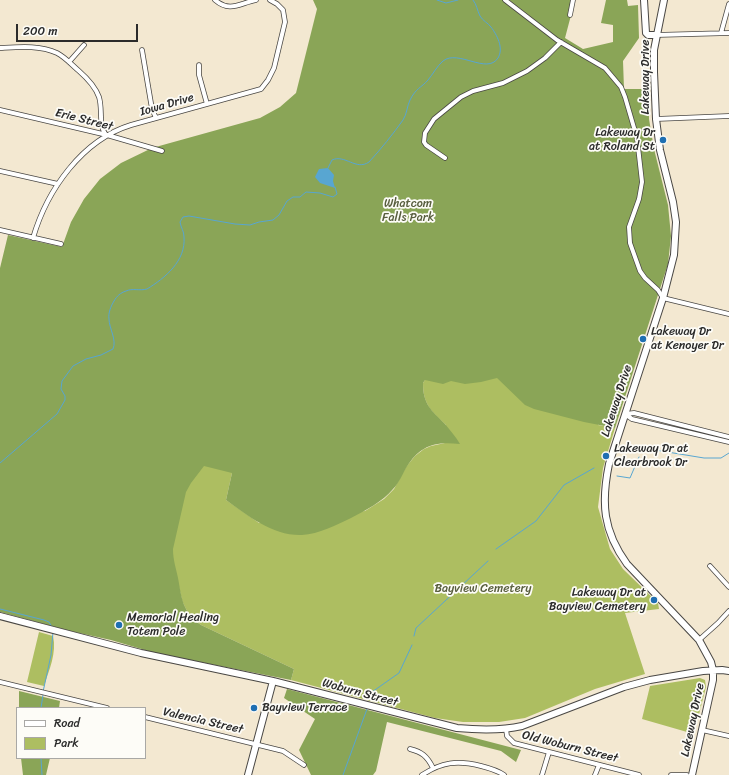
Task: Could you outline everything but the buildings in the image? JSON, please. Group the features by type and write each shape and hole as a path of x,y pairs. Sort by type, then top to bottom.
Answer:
{"main road":[{"path":"644,0 646,34 656,35"},
{"name":"Lakeway Drive","path":"664,0 656,35 654,72 656,119 660,150 673,202 676,222 674,256 663,298 609,464 605,484 604,508 612,538 621,557 700,640 710,660 713,670 713,680 692,775"},
{"name":"Woburn Street","path":"0,616 155,657 273,681 457,728 483,731 522,726 624,686 650,680 713,670 729,671"},
{"path":"248,775 273,681"}],"street":[{"path":"216,0 222,5 230,7 256,0"},
{"name":"Iowa Drive","path":"34,238 42,212 58,184 86,152 107,135 119,129 261,89 268,80 276,62 285,22 283,10 270,0"},
{"path":"505,0 561,42 605,68 616,80 623,92 637,138 642,182 639,198 630,224 630,243 643,275 649,283 658,290 663,298 729,314"},
{"path":"570,15 574,0"},
{"path":"720,33 729,4"},
{"path":"656,35 729,33"},
{"path":"445,158 424,142 425,134 438,115 466,94 503,83 527,72 545,58 561,42"},
{"path":"69,62 84,45"},
{"path":"0,48 33,47 58,53 87,78 94,87 99,97 102,129 107,135"},
{"path":"142,50 152,109 156,118"},
{"path":"199,65 199,76 207,104"},
{"name":"Erie Street","path":"0,110 107,135 162,151"},
{"path":"656,119 729,116"},
{"path":"0,171 58,184"},
{"path":"0,230 61,244"},
{"path":"626,414 634,413 729,437"},
{"path":"626,414 632,418 729,442"},
{"path":"710,566 729,587"},
{"path":"700,640 729,611"},
{"path":"0,682 103,707"},
{"name":"Valencia Street","path":"146,717 283,751 304,765"},
{"name":"Old Woburn Street","path":"506,729 507,736 513,743 639,775"},
{"path":"702,730 729,736"},
{"path":"410,749 423,754 428,758 433,768"},
{"path":"542,775 549,752"},
{"path":"422,775 433,768 449,763 464,762 491,769 504,775"},
{"path":"595,775 598,765"},
{"path":"671,775 687,775"}],"green space":[{"name":"Whatcom Falls Park","path":"313,0 575,0 565,38 583,49 613,42 613,25 601,23 606,0 627,0 628,6 638,5 639,38 623,61 624,89 648,89 649,119 654,149 668,205 671,236 668,264 615,428 584,422 534,409 525,405 497,378 465,384 451,381 443,384 425,380 423,383 423,390 426,402 460,444 443,443 429,446 411,460 399,482 389,494 379,502 357,515 333,526 315,533 302,535 271,529 243,512 226,500 232,473 204,466 186,492 173,549 174,560 186,610 201,625 294,669 291,680 155,653 111,640 70,631 0,612 0,268 8,235 62,247 71,222 84,199 100,179 121,163 152,148 260,118 280,107 296,93 317,9"},
{"name":"Bayview Cemetery","path":"340,204 614,374 598,425 615,428 603,468 598,507 610,549 623,569 658,603 659,609 625,613 645,674 595,689 525,718 499,722 463,722 435,718 291,680 294,669 201,625 189,614 182,600 162,514","holes":["425,380 423,383 426,402 446,425 445,443 424,449 415,456 406,467 394,489 384,499 365,511 259,523 226,500 232,473"]},
{"path":"39,632 53,636 54,642 52,661 44,686 27,682"},
{"path":"700,678 705,680 706,687 694,734 642,719 650,686"},
{"path":"287,689 521,750 516,762 501,751 387,722 376,771 373,775 311,775 299,750 315,719 284,698"},
{"path":"19,691 60,701 59,707 19,707"},
{"path":"21,759 50,759 46,775 23,775"}],"water":[{"path":"328,168 334,175 333,181 335,188 320,183 315,177 319,169"}],"waterway":[{"path":"437,0 446,3 458,0"},
{"path":"328,168 332,160 337,159 360,165 369,162 403,120 409,102 414,93 428,80 443,61 449,58 456,58 487,64 493,63 498,58 500,54 500,46 497,38 491,27 480,16 473,0"},
{"path":"0,463 57,414 65,400 65,396 61,389 62,381 73,366 86,359 101,355 113,349 114,342 109,323 110,310 113,303 120,294 128,290 147,289 161,280 173,268 182,254 184,246 184,235 180,222 183,217 189,216 235,224 250,225 273,220 279,215 287,201 293,197 300,197 306,192 320,193 333,197 337,194 335,187"},
{"path":"649,449 704,458 721,458 729,453"},
{"path":"617,476 630,478 639,457"},
{"path":"496,549 536,521 564,485 594,468"},
{"path":"414,636 416,628 488,561"},
{"path":"0,609 44,620 49,622 52,627"},
{"path":"43,692 51,655 53,632"},
{"path":"370,699 372,692 399,673 412,645"},
{"path":"41,707 43,695"},
{"path":"343,775 367,709"},
{"path":"41,759 42,775"}],"place":[{"name":"Lakeway Dr at Roland St","path":"663,140"},
{"name":"Lakeway Dr at Kenoyer Dr","path":"643,339"},
{"name":"Lakeway Dr at Clearbrook Dr","path":"606,456"},
{"name":"Lakeway Dr at Bayview Cemetery","path":"654,600"},
{"name":"Memorial Healing Totem Pole","path":"119,625"},
{"name":"Bayview Terrace","path":"254,708"}]}
